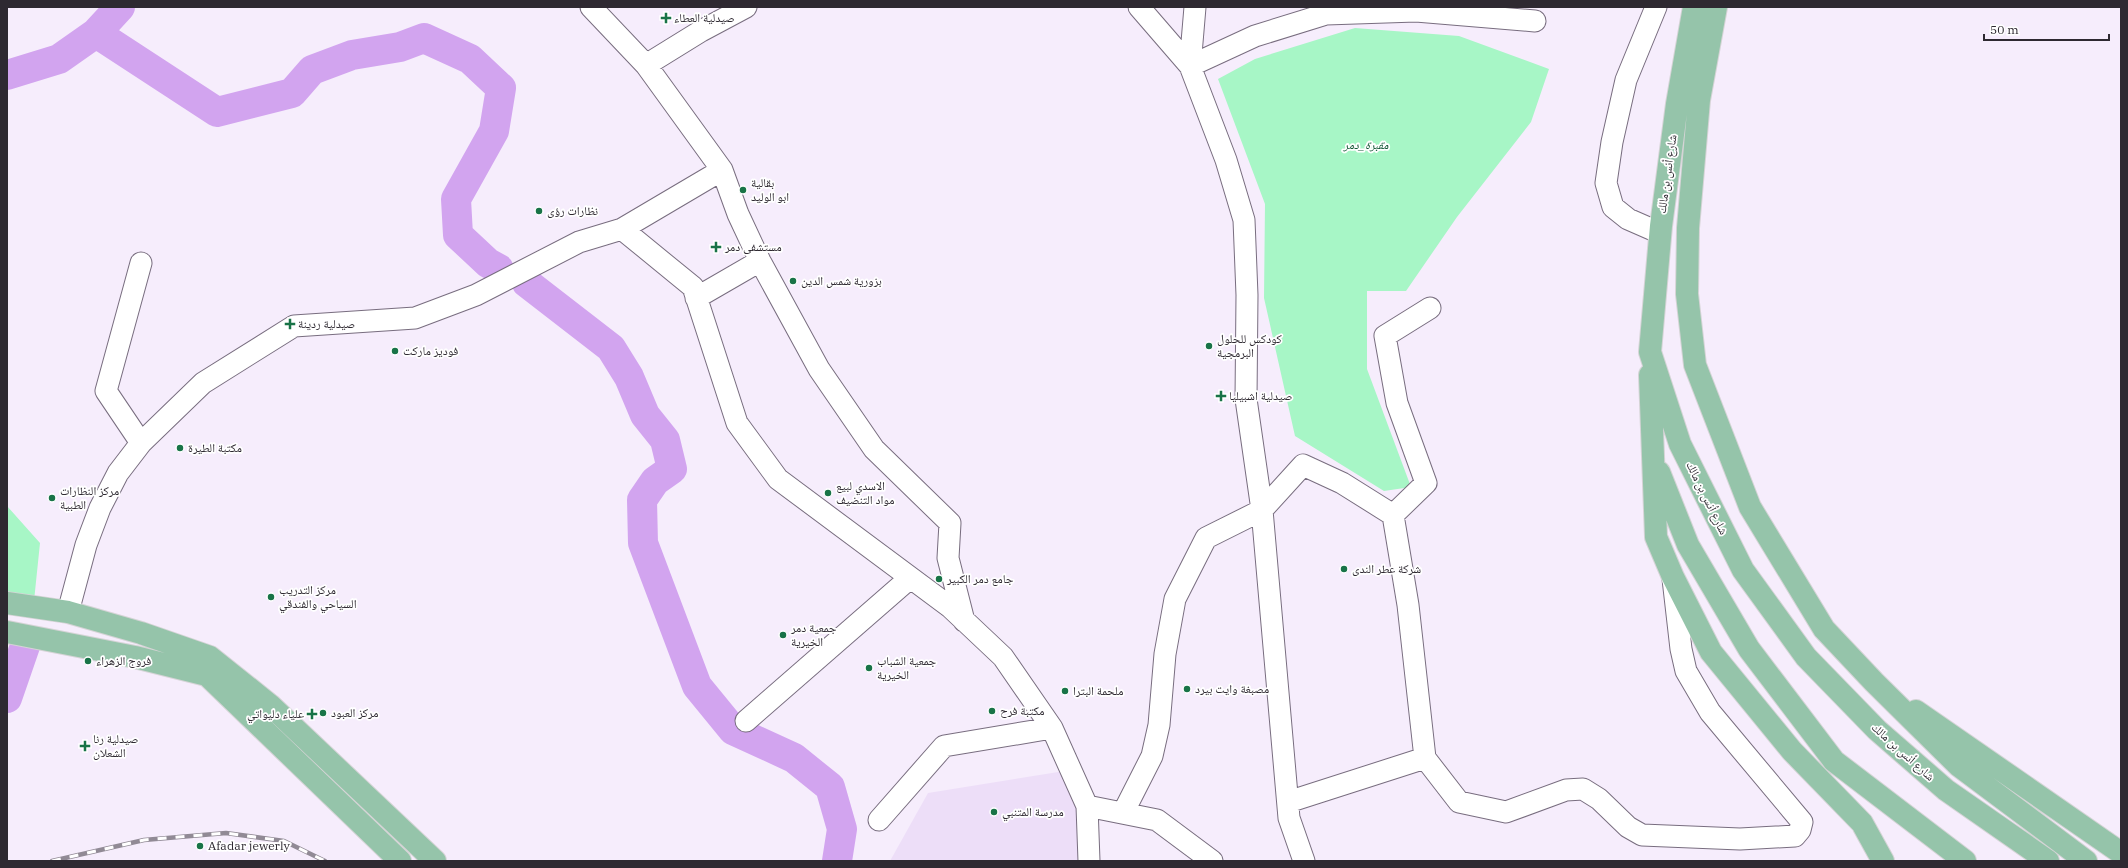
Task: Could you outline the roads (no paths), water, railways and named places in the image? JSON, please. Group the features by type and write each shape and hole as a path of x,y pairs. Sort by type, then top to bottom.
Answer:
{"main road":[{"name":"شارع أنس بن مالك","path":"1694,7 1677,104 1660,230 1650,352 1680,444 1743,570 1806,656 1876,730 1946,790 2048,861"},
{"name":"شارع أنس بن مالك","path":"1716,7 1699,100 1688,228 1687,294 1695,366 1750,507 1824,629 1874,682 1959,766 2086,861"},
{"path":"1660,230 1688,228"},
{"path":"1650,352 1652,456 1656,536 1673,577 1711,652 1792,751 1862,823 1883,861"},
{"path":"1652,456 1688,545 1749,649 1834,761 1965,861"},
{"path":"7,603 68,612 141,633 210,657 270,705 435,861"},
{"path":"7,632 135,657 207,675 400,861"},
{"path":"1874,682 1969,745 2121,853"}],"street":[{"path":"590,7 646,65 722,170 738,214 760,261 819,368 874,449 950,523 948,558 964,621"},
{"path":"646,65 701,31 746,7"},
{"path":"1139,7 1190,66 1226,160 1244,220 1247,295 1246,399 1262,510 1289,818 1304,861"},
{"path":"1190,66 1195,7"},
{"path":"1656,7 1626,80 1612,142 1606,183 1613,207 1628,219 1660,230"},
{"path":"1190,66 1255,36 1326,14 1416,11 1534,21"},
{"path":"68,612 86,545 100,508 118,473 141,443 202,383 294,326 415,318 476,295 579,242 622,229 722,170"},
{"path":"622,229 693,288 737,423 778,479 950,607 1003,657 1052,728 1087,806 1089,861"},
{"path":"696,298 760,261"},
{"path":"141,443 106,391 142,263"},
{"path":"1393,515 1426,484 1397,403 1385,336 1430,308"},
{"path":"1123,813 1152,756 1159,725 1165,654 1175,599 1206,538 1262,510 1303,465 1342,483 1393,515 1408,605 1425,758 1459,802 1506,812 1566,790 1583,789 1599,799 1628,827 1642,835 1740,839 1795,836 1798,834 1802,822 1710,712 1686,671 1681,649 1673,577"},
{"path":"746,721 910,578"},
{"path":"879,820 944,746 1052,728"},
{"path":"1288,802 1425,758"},
{"path":"1087,806 1157,820 1212,861"}],"waterway":[{"path":"7,75 59,59 96,33 120,7"},
{"path":"96,33 217,112 292,93 312,70 352,55 400,47 424,38 470,59 501,88 494,131 456,199 458,235 488,263 499,269"},
{"path":"527,283 611,348 629,377 645,415 665,440 672,469 655,481 642,500 643,543 697,686 733,730 794,758 830,787 842,829 837,861"},
{"path":"7,698 26,643"}],"railway":[{"path":"52,861 144,840 226,833 284,841 325,861"}],"place":[{"name":"صيدلية العطاء","path":"666,18"},
{"name":"بقالية ابو الوليد","path":"743,190"},
{"name":"نظارات رؤى","path":"539,211"},
{"name":"مستشفى دمر","path":"716,247"},
{"name":"بزورية شمس الدين","path":"793,281"},
{"name":"صيدلية ردينة","path":"290,324"},
{"name":"كودكس للحلول البرمجية","path":"1209,346"},
{"name":"فوديز ماركت","path":"395,351"},
{"name":"صيدلية اشبيليا","path":"1221,396"},
{"name":"مكتبة الطيرة","path":"180,448"},
{"name":"الاسدي لبيع مواد التنضيف","path":"828,493"},
{"name":"مركز النظارات الطبية","path":"52,498"},
{"name":"شركة عطر الندى","path":"1344,569"},
{"name":"جامع دمر الكبير","path":"939,579"},
{"name":"مركز التدريب السياحي والفندقي","path":"271,597"},
{"name":"جمعية دمر الخيرية","path":"783,635"},
{"name":"فروج الزهراء","path":"88,661"},
{"name":"جمعية الشباب الخيرية","path":"869,668"},
{"name":"مصبغة وايت بيرد","path":"1187,689"},
{"name":"ملحمة البترا","path":"1065,691"},
{"name":"مكتبة فرح","path":"992,711"},
{"name":"مركز العبود","path":"323,713"},
{"name":"علياء دليواتي","path":"312,714"},
{"name":"صيدلية رنا الشعلان","path":"85,746"},
{"name":"مدرسة المتنبي","path":"994,812"},
{"name":"Afadar jewerly","path":"200,846"}],"park label":[{"name":"مقبرة_دمر","path":"1366,145"}]}
